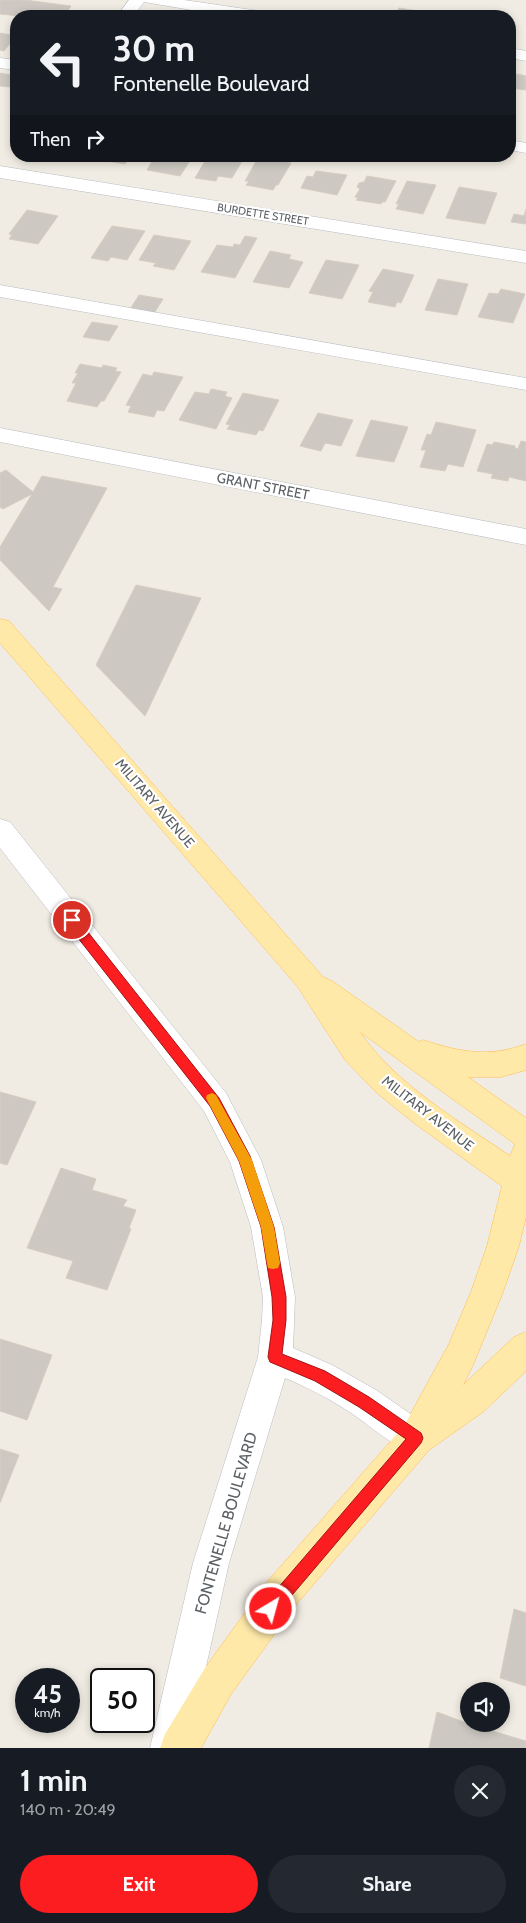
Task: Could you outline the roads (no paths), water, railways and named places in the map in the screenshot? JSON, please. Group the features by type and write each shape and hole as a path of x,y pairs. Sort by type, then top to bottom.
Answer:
{"main road":[{"name":"MILITARY AVENUE","path":"0,628 308,979 356,1052 388,1084 433,1120 524,1173"},
{"name":"MILITARY AVENUE","path":"308,979 526,1135"},
{"path":"400,1045 455,1062 480,1066 506,1064 526,1057"},
{"path":"179,1748 218,1681 281,1594 416,1438 461,1354 487,1292 503,1246 524,1173"},
{"path":"416,1438 471,1400 526,1348"}],"street":[{"path":"150,0 218,10"},
{"path":"2,175 13,162"},
{"name":"BURDETTE STREET","path":"2,175 526,257"},
{"path":"0,291 526,384"},
{"name":"GRANT STREET","path":"0,435 526,537"},
{"name":"FONTENELLE BOULEVARD","path":"0,829 215,1102 245,1160 267,1227 279,1297 280,1320 275,1357 211,1563 169,1748"},
{"path":"275,1357 320,1376 364,1402 416,1438"}]}
